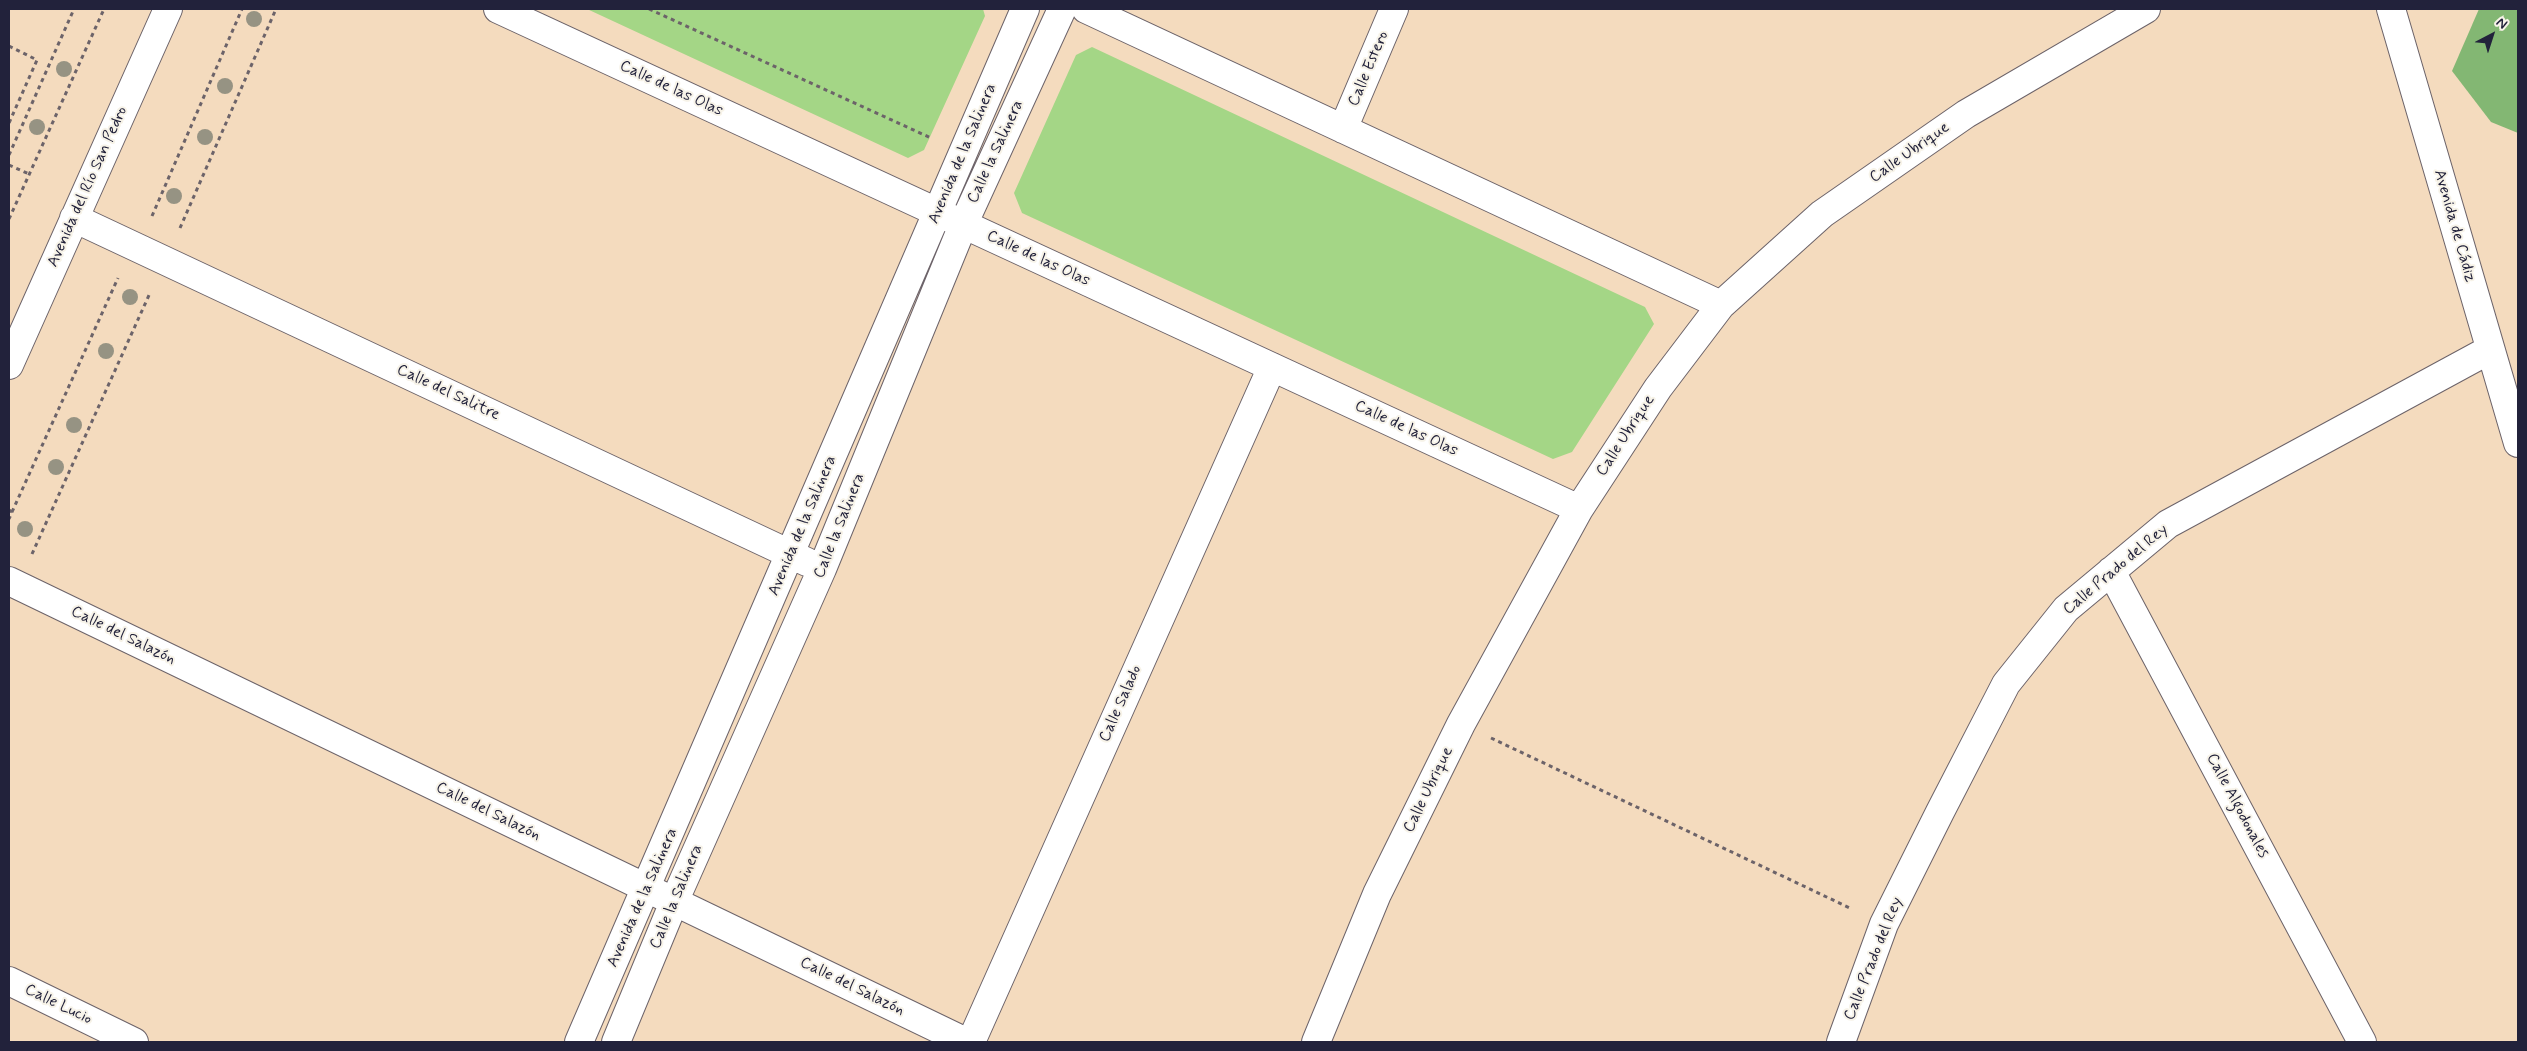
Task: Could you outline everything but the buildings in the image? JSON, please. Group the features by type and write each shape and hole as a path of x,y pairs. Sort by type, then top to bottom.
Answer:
{"street":[{"name":"Avenida del Río San Pedro","path":"9,365 168,9"},
{"name":"Calle de las Olas","path":"498,9 1579,509"},
{"name":"Avenida de la Salinera","path":"579,1042 1025,9"},
{"name":"Calle la Salinera","path":"616,1042 674,902 822,569 963,225 1062,9"},
{"path":"1086,9 1721,305"},
{"name":"Calle Estero","path":"1343,129 1394,9"},
{"name":"Calle Ubrique","path":"1316,1042 1377,894 1461,724 1579,509 1658,388 1721,305 1822,214 1966,114 2146,9"},
{"name":"Avenida de Cádiz","path":"2391,9 2489,350 2518,443"},
{"name":"Calle del Salitre","path":"74,218 822,569"},
{"name":"Calle Prado del Rey","path":"1841,1042 1884,924 2006,684 2066,609 2168,524 2489,350"},
{"name":"Calle Salado","path":"971,1042 1272,367"},
{"name":"Calle Algodonales","path":"2111,571 2362,1042"},
{"name":"Calle del Salazón","path":"9,581 966,1042"},
{"name":"Calle Lucio","path":"9,981 134,1042"}],"path":[{"path":"9,154 74,9"},
{"path":"9,219 104,9"},
{"path":"152,217 242,9"},
{"path":"179,230 276,9"},
{"path":"649,9 934,139"},
{"path":"9,46 38,60 9,123"},
{"path":"9,166 29,174"},
{"path":"9,518 10,511 119,276"},
{"path":"28,562 152,290"},
{"path":"1461,724 1884,924"}],"green space":[{"path":"587,9 983,9 985,16 924,150 908,158"},
{"path":"2479,9 2518,9 2518,133 2491,122 2452,71"},
{"path":"1092,47 1645,307 1654,324 1572,452 1553,459 1022,213 1014,193 1076,55"}]}
